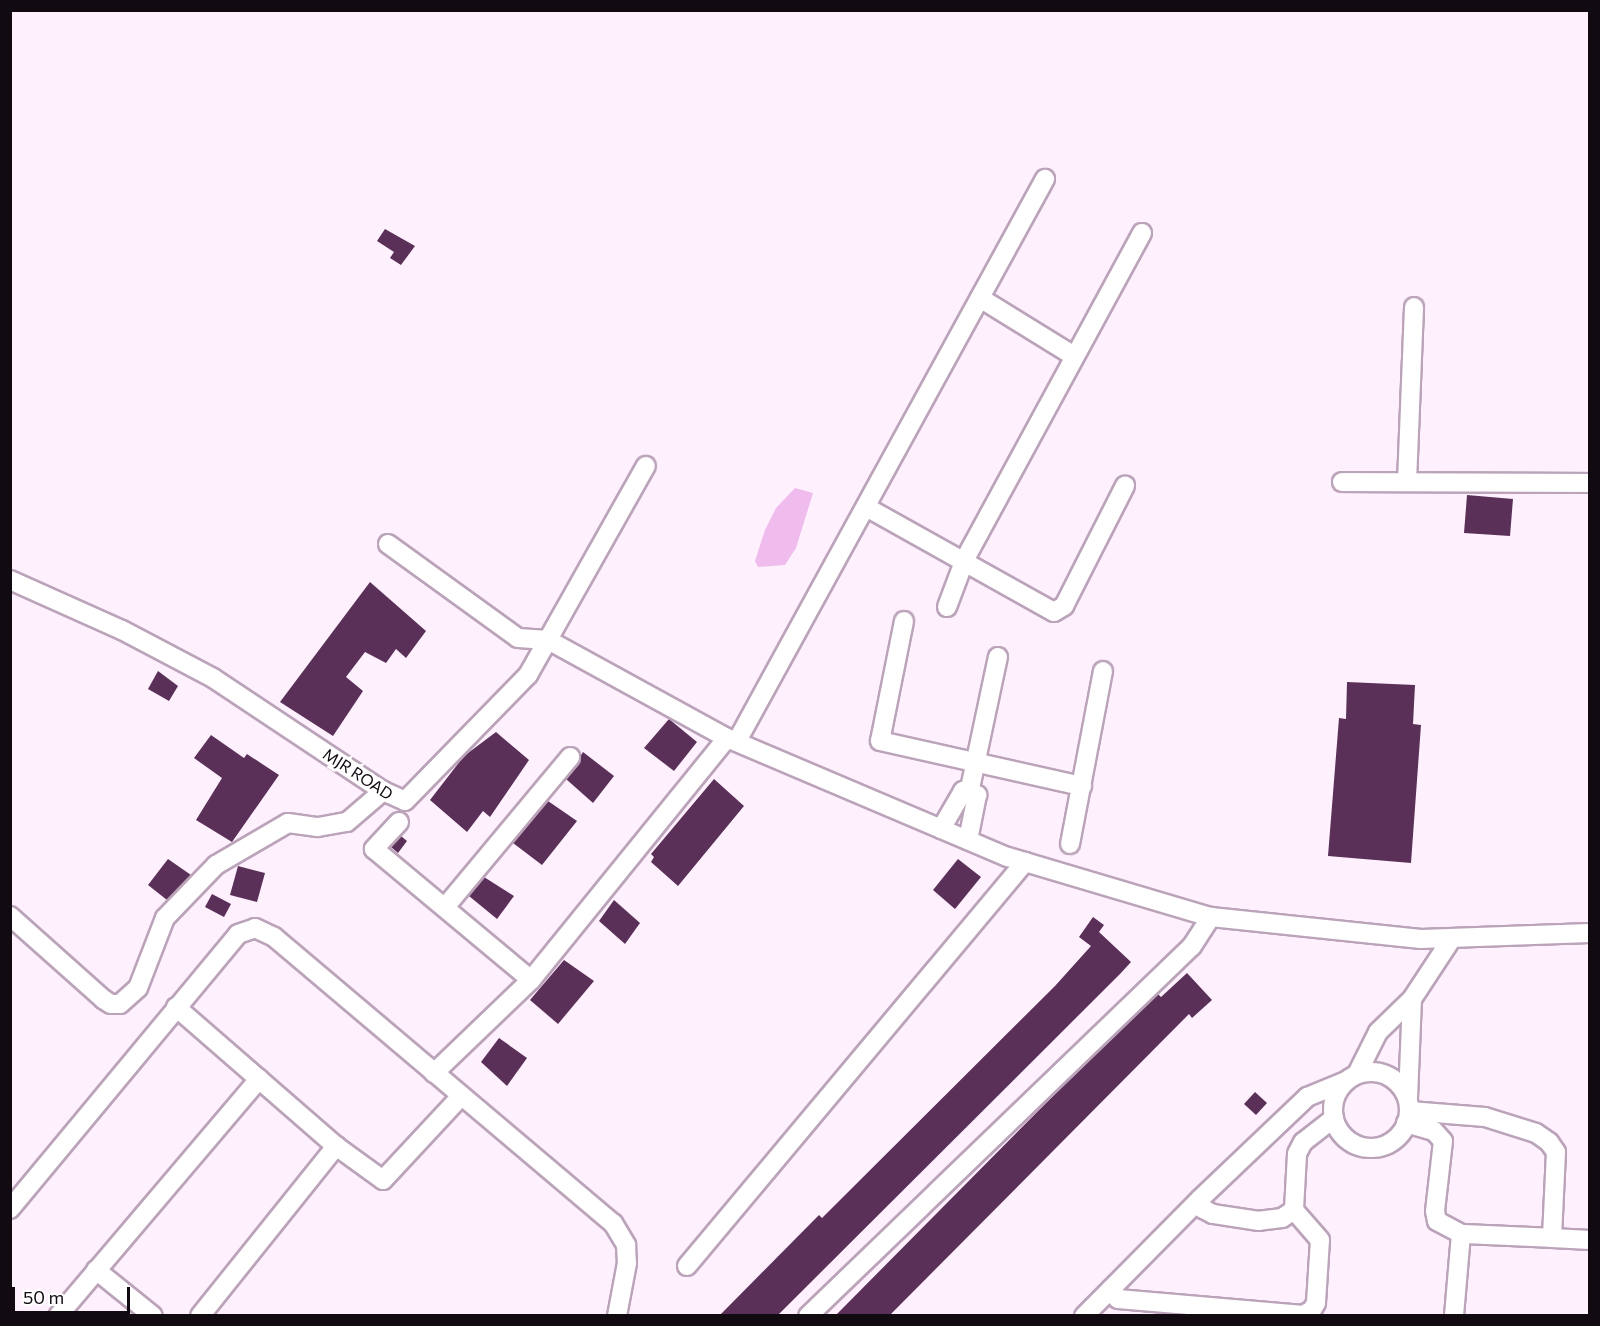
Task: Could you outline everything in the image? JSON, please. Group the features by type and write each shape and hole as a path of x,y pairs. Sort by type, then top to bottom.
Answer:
{"street":[{"path":"434,1073 531,980 732,740 866,507 1045,179"},
{"path":"946,607 965,559 1142,233"},
{"path":"980,298 1074,356"},
{"path":"1407,482 1414,307"},
{"name":"MJR ROAD","path":"10,580 122,630 213,678 383,792 399,800 411,797 528,675 646,466"},
{"path":"1342,482 1590,483"},
{"path":"866,507 965,559 1054,612 1060,611 1125,486"},
{"path":"388,544 518,638 548,640 732,740 1024,862 1211,917 1421,939 1590,933"},
{"path":"904,621 880,741 1082,786"},
{"path":"969,793 998,657"},
{"path":"1070,844 1103,671"},
{"path":"446,906 570,757"},
{"path":"941,829 963,791 977,795 968,840"},
{"path":"10,916 102,999 111,1005 120,1004 138,988 165,918 216,866 288,823 318,827 347,822 383,792"},
{"path":"399,822 374,849 446,906 531,980"},
{"path":"687,1266 1024,862"},
{"path":"808,1316 1192,946 1211,917"},
{"path":"10,1209 238,934 247,929 265,931 613,1223 626,1245 627,1263 617,1316"},
{"path":"1412,999 1408,1111 1391,1143 1366,1148 1344,1136 1334,1118 1334,1101 1352,1078 1378,1032 1412,999 1452,938"},
{"path":"176,1007 336,1146 383,1180 461,1096"},
{"path":"1084,1316 1200,1199 1307,1097 1369,1072 1393,1078 1408,1111 1443,1141 1435,1211 1437,1221 1461,1234 1590,1240"},
{"path":"58,1316 259,1079"},
{"path":"1408,1111 1485,1117 1536,1133 1549,1142 1556,1152 1552,1238"},
{"path":"1111,1289 1122,1301 1252,1313 1303,1315 1316,1303 1320,1240 1294,1210 1297,1154 1303,1142 1334,1118"},
{"path":"200,1316 336,1146"},
{"path":"1200,1199 1207,1212 1259,1221 1282,1218 1294,1210"},
{"path":"1454,1316 1461,1234"},
{"path":"96,1270 153,1316"}],"shaded area":[{"path":"795,488 813,493 796,548 785,565 758,567 755,561 765,530 776,508"}],"building":[{"path":"385,229 415,246 401,265 390,258 394,252 377,241"},
{"path":"1467,495 1513,499 1510,536 1464,533"},
{"path":"370,582 426,631 406,658 396,649 386,663 365,652 346,677 363,691 333,736 280,702"},
{"path":"158,671 178,686 169,701 148,689"},
{"path":"1347,682 1415,685 1413,724 1421,725 1411,863 1328,856 1339,718 1346,719"},
{"path":"669,719 697,742 674,771 644,748"},
{"path":"496,732 529,760 490,817 483,811 467,832 430,800 464,756"},
{"path":"211,735 244,758 247,754 279,775 232,842 196,820 222,778 194,758"},
{"path":"583,752 614,776 593,803 566,779"},
{"path":"714,779 744,806 678,886 651,862 654,857 651,854"},
{"path":"548,801 577,821 542,865 513,843"},
{"path":"401,836 407,841 398,853 391,847"},
{"path":"168,859 191,875 167,900 148,885"},
{"path":"958,859 981,877 955,909 933,890"},
{"path":"238,866 265,873 257,902 230,895"},
{"path":"484,877 514,896 497,919 469,896"},
{"path":"212,894 231,904 224,917 205,907"},
{"path":"614,900 640,923 625,944 599,921"},
{"path":"1093,917 1104,925 1099,932 1131,962 1120,974 777,1316 719,1316 819,1215 822,1218 1055,986 1091,946 1079,937"},
{"path":"564,960 594,981 558,1024 530,1000"},
{"path":"1187,973 1212,1000 1192,1018 1189,1014 889,1316 835,1316 1045,1104 1158,994 1161,997"},
{"path":"499,1038 527,1058 507,1086 481,1062"},
{"path":"1255,1092 1267,1103 1256,1115 1244,1104"}]}
